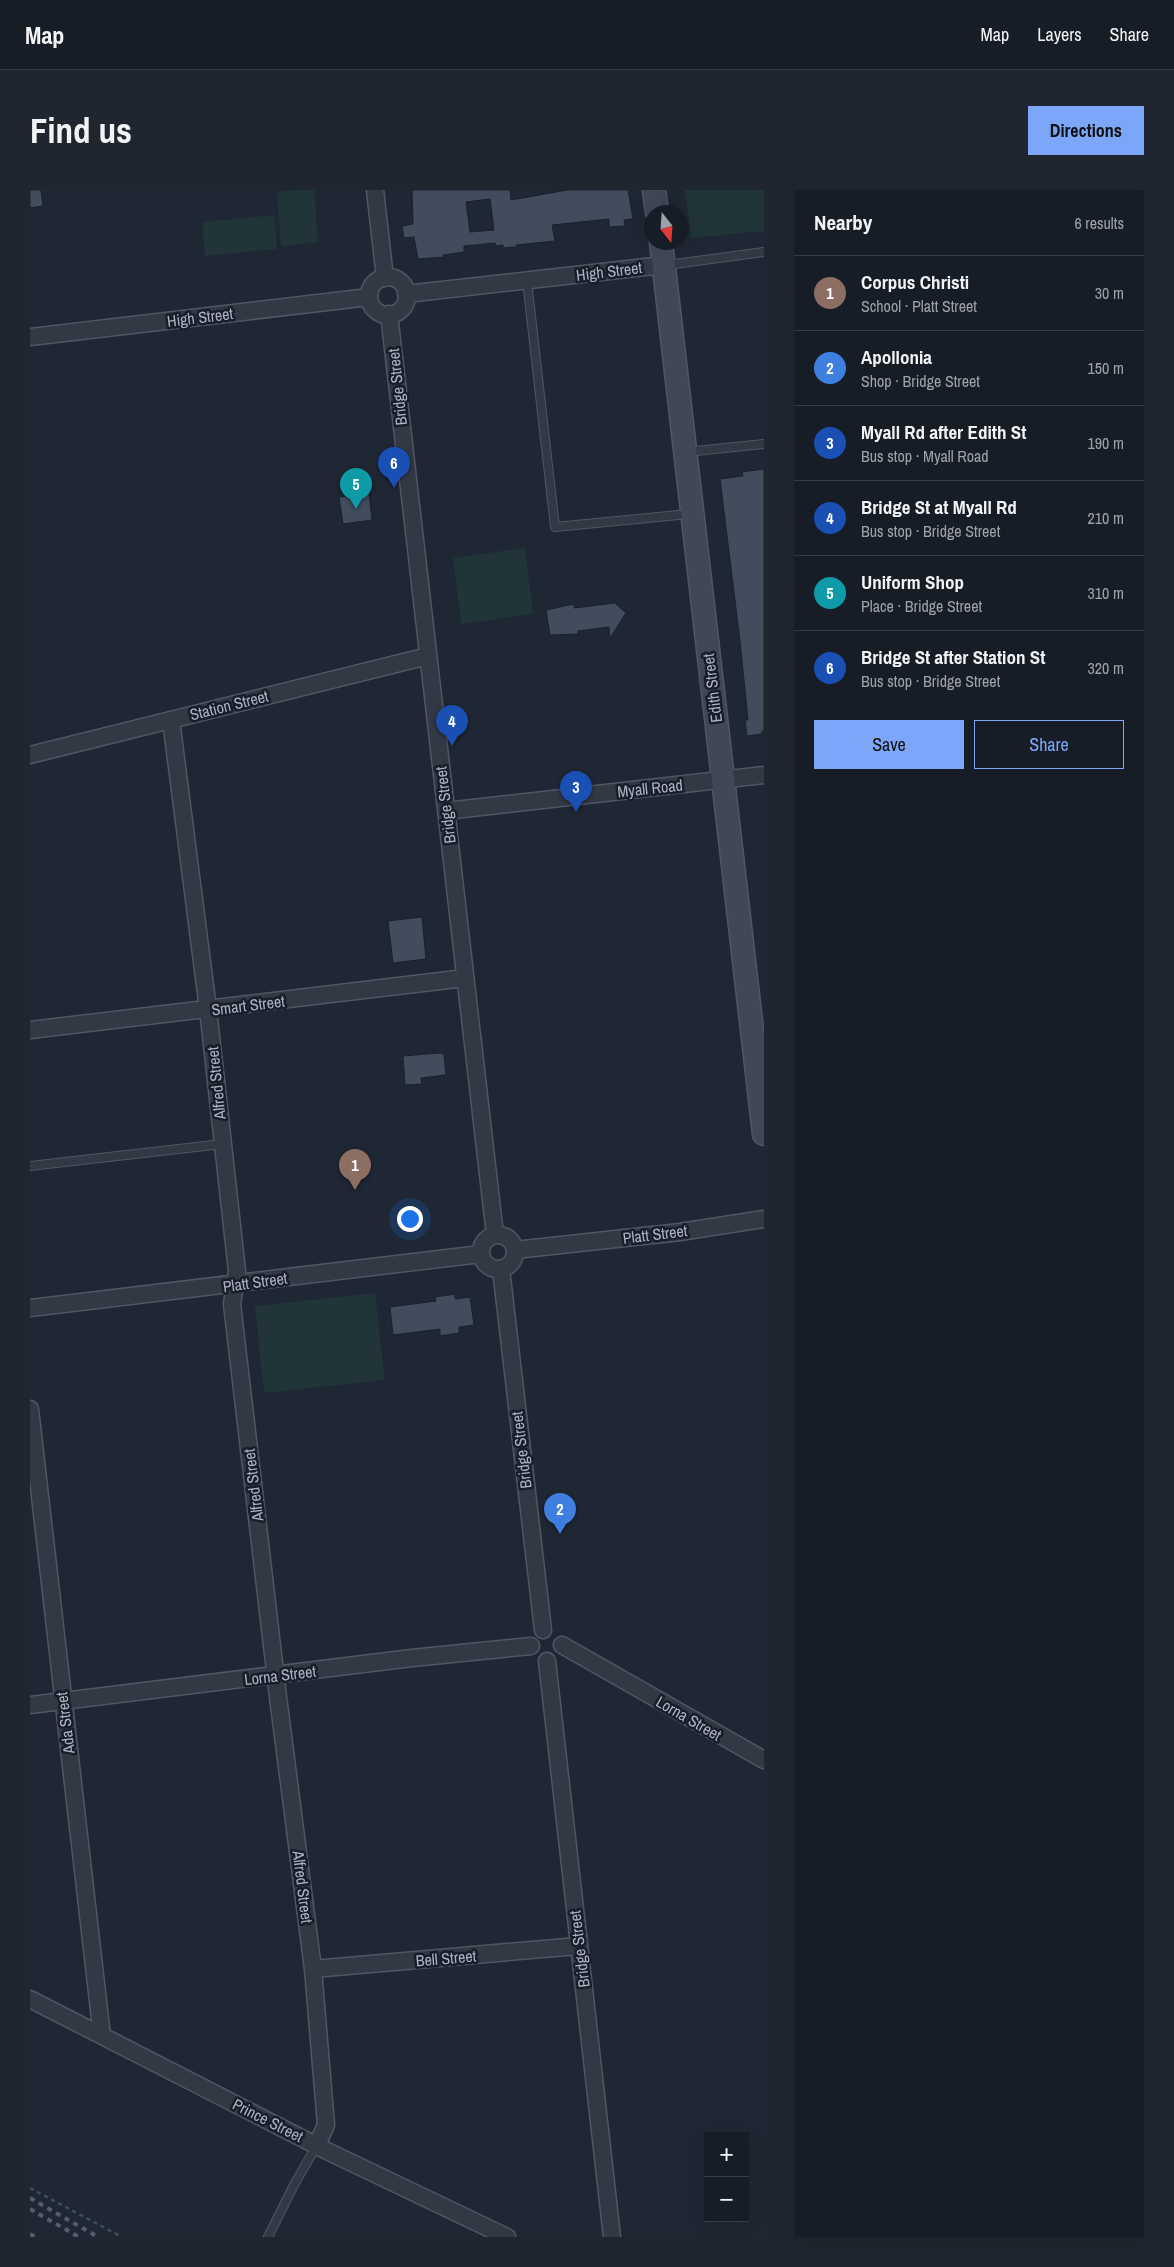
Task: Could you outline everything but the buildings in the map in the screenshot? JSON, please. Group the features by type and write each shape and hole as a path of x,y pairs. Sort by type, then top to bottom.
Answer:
{"main road":[{"path":"654,190 656,205"},
{"name":"Edith Street","path":"662,250 764,1134"}],"street":[{"path":"375,190 385,278"},
{"name":"High Street","path":"406,294 663,265"},
{"path":"385,278 399,281 406,294 402,308 389,314 376,310 369,297 373,284 385,278"},
{"name":"High Street","path":"30,337 369,297"},
{"name":"Bridge Street","path":"389,314 495,1235"},
{"name":"Station Street","path":"30,755 428,656"},
{"name":"Alfred Street","path":"171,720 208,1010 237,1271 232,1304 313,1969 326,2125 317,2145"},
{"name":"Myall Road","path":"446,811 764,775"},
{"name":"Smart Street","path":"30,1030 466,978"},
{"name":"Platt Street","path":"515,1250 680,1232 764,1219"},
{"path":"495,1235 507,1237 515,1250 511,1262 500,1269 487,1266 481,1254 483,1244 495,1235"},
{"name":"Platt Street","path":"30,1308 481,1254"},
{"name":"Bridge Street","path":"500,1269 543,1630"},
{"name":"Ada Street","path":"30,1410 62,1702 102,2036"},
{"path":"543,1630 556,1633 562,1645 558,1657 546,1661 535,1657 530,1646 536,1634 543,1630"},
{"name":"Lorna Street","path":"562,1645 764,1760"},
{"name":"Lorna Street","path":"30,1705 530,1646"},
{"name":"Bridge Street","path":"546,1661 612,2237"},
{"name":"Bell Street","path":"313,1969 578,1946"},
{"name":"Prince Street","path":"30,1999 317,2145 507,2237"}],"lane":[{"path":"663,265 764,252"},
{"path":"527,281 555,528 692,513"},
{"path":"685,452 764,444"},
{"path":"30,1166 222,1144"},
{"name":"Alfred Street","path":"268,2237 317,2145"}],"path":[{"path":"30,2188 122,2237"}],"green space":[{"path":"314,190 318,242 281,246 277,192"},
{"path":"685,190 764,190 764,231 691,238 689,205 687,205"},
{"path":"274,215 277,249 205,256 202,222"},
{"path":"525,548 533,614 461,624 453,558"},
{"path":"375,1293 385,1380 264,1393 255,1306"}],"railway":[{"path":"30,2198 98,2237"},
{"path":"30,2209 79,2237"},
{"path":"30,2234 35,2237"}],"place":[{"name":"Bridge St after Station St","path":"394,488"},
{"name":"Uniform Shop","path":"356,509"},
{"name":"Bridge St at Myall Rd","path":"452,746"},
{"name":"Myall Rd after Edith St","path":"576,812"},
{"name":"Corpus Christi","path":"355,1190"},
{"name":"Apollonia","path":"560,1534"}]}
